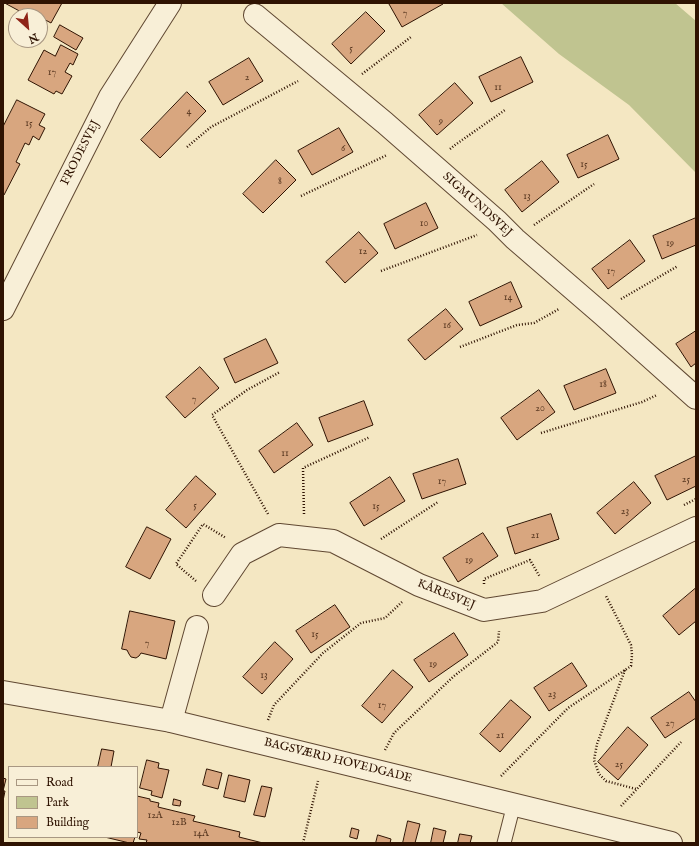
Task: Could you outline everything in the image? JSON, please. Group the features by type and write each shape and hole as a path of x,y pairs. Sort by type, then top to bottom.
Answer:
{"street":[{"name":"FRODESVEJ","path":"3,309 110,97 170,3"},
{"name":"SIGMUNDSVEJ","path":"255,15 433,164 515,239 689,391"},
{"path":"492,609 542,601 696,528"},
{"name":"KÅRESVEJ","path":"279,535 333,541 419,585 492,609"},
{"path":"214,595 242,554 279,535"},
{"path":"171,722 197,627"},
{"name":"BAGSVÆRD HOVEDGADE","path":"3,692 171,722 491,798 671,843"}],"lane":[{"path":"504,843 514,804"}],"path":[{"path":"344,88 411,37"},
{"path":"187,147 211,127 319,68"},
{"path":"433,164 455,145 505,110"},
{"path":"301,196 392,153 406,141"},
{"path":"515,239 594,184"},
{"path":"380,271 484,232 497,221"},
{"path":"603,315 621,299 678,266"},
{"path":"460,347 517,325 534,323 582,297"},
{"path":"279,535 272,520 212,415 247,390 280,372"},
{"path":"541,432 642,402 689,391"},
{"path":"304,537 303,468 370,437"},
{"path":"357,554 438,502"},
{"path":"214,595 176,564 203,524 247,551"},
{"path":"373,770 394,733 454,676 498,642 492,609 484,579 530,560 541,578 558,594"},
{"path":"491,798 502,775 568,708 631,666 631,644 596,576"},
{"path":"258,742 274,705 323,653 361,623 385,618 419,585"},
{"path":"625,670 597,744 594,760 599,774 606,781 636,789"},
{"path":"602,826 681,742"},
{"path":"303,843 323,758"}],"green space":[{"path":"501,3 675,3 696,21 696,173 629,105 559,54"}],"building":[{"path":"5,3 62,3 51,23 48,21 48,8 14,8"},
{"path":"389,4 443,4 402,27"},
{"path":"366,12 385,31 351,64 332,44"},
{"path":"60,25 83,38 76,50 54,37"},
{"path":"61,45 78,54 73,65 70,63 65,72 72,76 62,94 56,91 54,94 28,80 44,50 55,56"},
{"path":"521,57 533,82 491,102 479,77"},
{"path":"249,58 263,81 223,105 209,82"},
{"path":"455,83 473,103 437,135 419,115"},
{"path":"187,92 206,111 160,158 141,140"},
{"path":"17,100 45,114 39,125 45,128 39,140 33,136 29,145 25,143 16,162 20,164 3,195 3,127"},
{"path":"339,128 353,152 312,175 298,151"},
{"path":"608,135 619,159 578,178 567,155"},
{"path":"276,160 296,180 263,213 243,194"},
{"path":"542,161 559,182 522,212 505,190"},
{"path":"426,203 438,228 395,249 384,224"},
{"path":"696,218 696,245 662,259 653,236"},
{"path":"359,232 378,253 345,283 326,262"},
{"path":"630,240 645,261 608,289 592,269"},
{"path":"511,282 522,307 480,326 469,302"},
{"path":"446,309 463,329 425,360 408,340"},
{"path":"696,331 696,363 691,367 676,344"},
{"path":"266,339 278,363 235,383 224,359"},
{"path":"200,367 219,388 185,418 166,397"},
{"path":"606,369 616,393 574,410 564,386"},
{"path":"539,390 555,412 517,440 501,418"},
{"path":"364,401 373,425 328,442 319,418"},
{"path":"297,423 313,445 274,473 259,451"},
{"path":"696,456 696,486 667,500 655,476"},
{"path":"458,459 466,484 422,499 413,474"},
{"path":"196,476 216,494 186,528 166,510"},
{"path":"390,477 405,501 364,526 350,503"},
{"path":"634,482 651,503 615,534 597,513"},
{"path":"551,514 559,539 515,554 507,528"},
{"path":"147,527 171,539 150,579 126,567"},
{"path":"483,533 498,556 458,582 443,558"},
{"path":"696,588 696,621 679,635 663,616"},
{"path":"335,605 350,627 311,653 296,631"},
{"path":"130,611 175,621 166,659 141,653 136,658 131,657 127,650 122,649"},
{"path":"454,633 468,655 429,682 414,660"},
{"path":"275,642 293,659 262,694 243,677"},
{"path":"572,663 587,686 549,711 534,688"},
{"path":"393,670 413,687 382,723 362,706"},
{"path":"689,692 696,702 696,718 665,738 651,718"},
{"path":"511,700 531,717 500,752 480,734"},
{"path":"628,727 648,745 618,780 598,762"},
{"path":"102,749 114,751 111,766 98,766"},
{"path":"147,760 159,763 158,768 169,770 162,798 151,795 152,791 140,788"},
{"path":"207,769 222,773 218,789 203,785"},
{"path":"229,775 250,780 245,802 224,797"},
{"path":"3,778 6,779 3,791"},
{"path":"262,786 272,788 265,817 254,815"},
{"path":"138,796 159,803 158,807 195,816 193,821 240,832 239,837 263,843 146,843 147,840 139,839 141,833 138,832"},
{"path":"174,799 181,801 180,806 173,805"},
{"path":"408,821 420,824 415,843 403,843"},
{"path":"352,828 359,830 357,839 350,837"},
{"path":"434,828 446,831 443,843 431,843"},
{"path":"460,834 472,836 470,843 458,843"},
{"path":"378,835 391,839 390,843 376,843"},
{"path":"109,838 135,838 133,843"}]}
